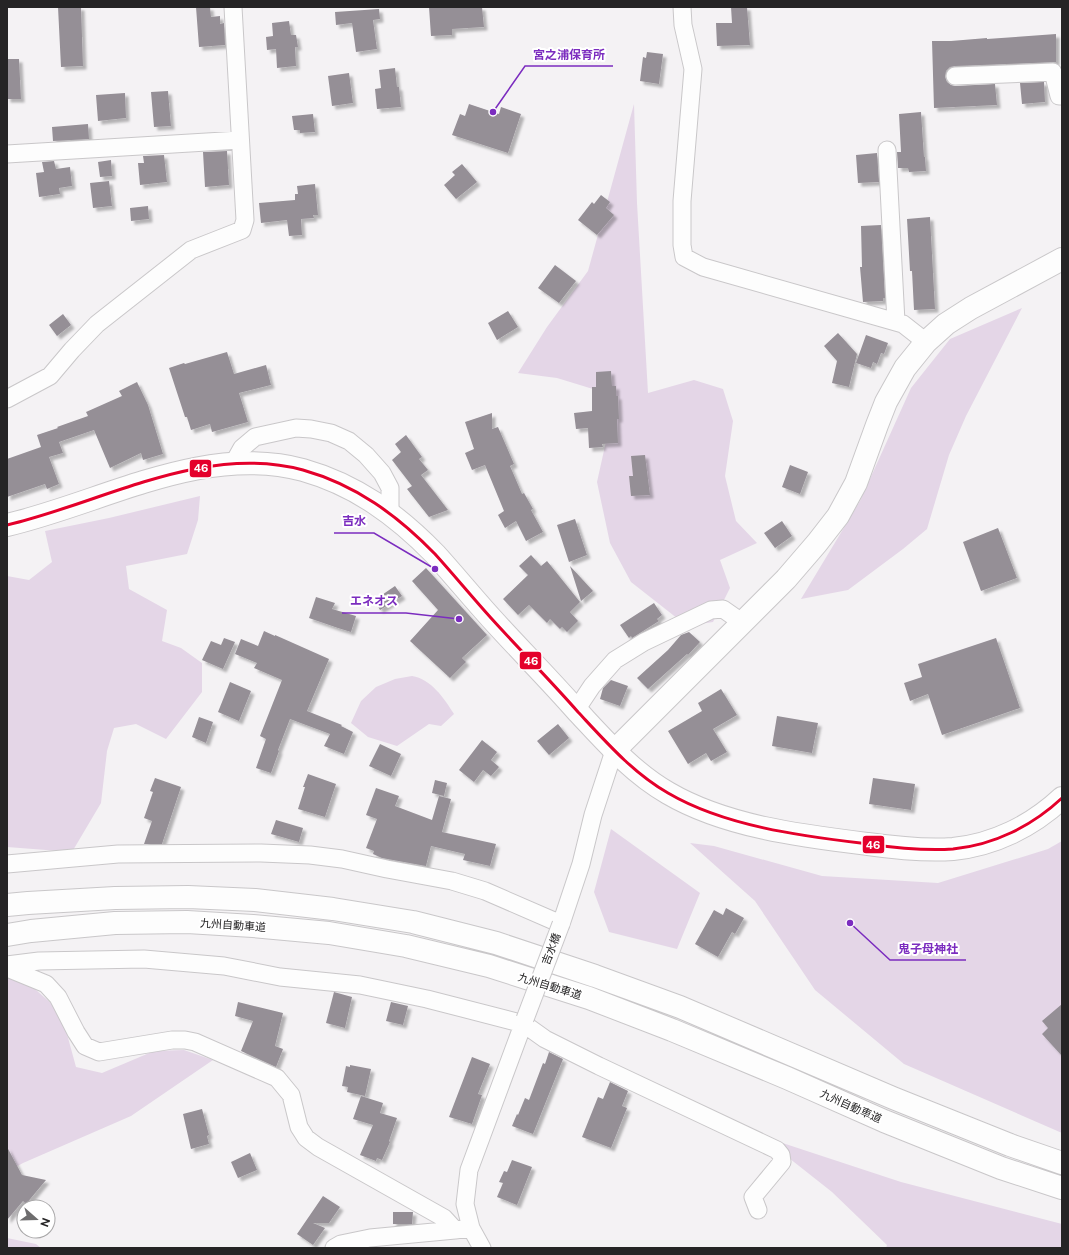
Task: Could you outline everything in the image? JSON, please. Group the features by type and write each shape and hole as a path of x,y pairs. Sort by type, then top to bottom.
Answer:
{"main road":[{"path":"614,751 786,579 838,516 856,483 886,402 905,368 926,342 946,324 971,308 1062,260"},
{"path":"7,525 153,479 194,469 233,464 267,464 301,469 341,484 366,496 390,513 437,556 490,618 614,751 644,776 668,793 697,807 730,819 767,829 812,838 932,850 954,849 988,842 1006,835 1021,828 1051,808 1062,798"},
{"name":"九州自動車道","path":"7,905 28,902 115,898 188,897 254,900 333,909 413,922 496,943 595,976 680,1007 893,1098 1010,1145 1062,1163"},
{"name":"九州自動車道","path":"7,935 31,931 115,923 187,922 329,933 406,946 489,966 589,998 679,1033 884,1121 1001,1168 1062,1188"}],"street":[{"path":"7,399 50,376 97,324 190,250 242,230 245,220 233,7"},
{"path":"682,7 683,25 693,69 682,201 682,245 684,257 703,268 903,324 926,342"},
{"path":"955,76 1053,72 1059,96 1062,96"},
{"path":"7,154 240,140"},
{"path":"887,150 896,322"},
{"path":"233,464 242,448 255,437 296,428 332,433 349,441 366,455 382,473 390,488 390,513"},
{"path":"576,710 592,686 615,660 644,642 711,610 723,609 743,623"},
{"name":"吉水橋","path":"463,1229 469,1170 561,924 581,864 593,815 614,751"},
{"path":"7,864 118,854 260,853 329,857 452,881 485,891 561,924"},
{"path":"7,966 39,961 144,959 224,966 280,977 360,985 524,1021 545,1039 777,1150 781,1156 782,1162 753,1197 758,1210"},
{"path":"7,966 46,984 58,997 85,1046 99,1052 172,1040 185,1040 195,1042 277,1078 291,1095 299,1127 306,1138 463,1229 482,1248"},
{"path":"334,1248 341,1244 370,1238 463,1229"}],"shaded area":[{"path":"634,104 637,203 648,393 694,380 723,389 733,421 725,476 736,521 757,543 720,560 730,588 713,622 687,626 631,582 610,543 597,482 609,428 606,393 557,378 518,373 547,327 588,271"},
{"path":"1022,308 966,416 949,455 927,529 848,590 801,599 860,501 911,388 950,339"},
{"path":"200,496 198,520 187,554 126,566 129,589 167,610 162,641 181,648 202,663 202,692 166,739 136,724 114,728 107,751 101,803 72,852 7,847 7,576 29,580 52,562 45,531 109,518"},
{"path":"412,676 431,685 454,714 441,726 429,724 397,746 368,737 351,723 361,701 376,687 395,679"},
{"path":"611,829 700,893 677,949 609,932 594,892"},
{"path":"1062,841 1062,1133 904,1064 815,990 755,901 690,843 714,846 822,876 938,883 1048,849"},
{"path":"19,975 61,1012 76,1067 102,1073 154,1051 184,1050 213,1060 131,1116 23,1163 7,1172 7,977"},
{"path":"761,1136 901,1182 1062,1224 1062,1248 886,1248 887,1245 832,1192"},
{"path":"7,1238 36,1244 41,1248 7,1248"}],"building":[{"path":"58,7 81,7 83,66 61,67"},
{"path":"196,7 210,7 211,17 220,16 220,24 224,23 225,45 199,47"},
{"path":"429,7 482,7 484,27 452,29 452,35 431,36"},
{"path":"731,7 747,7 750,45 717,46 716,23 732,23"},
{"path":"379,9 380,19 373,20 377,49 356,52 352,23 336,25 335,12"},
{"path":"289,21 291,35 296,35 298,47 295,47 296,66 277,68 276,49 267,50 266,37 273,36 272,23"},
{"path":"1056,34 1056,62 955,66 950,67 946,71 945,77 947,82 951,85 995,84 997,105 934,108 932,41"},
{"path":"647,52 663,54 659,84 640,81 643,57 646,58"},
{"path":"7,59 19,59 21,99 7,99"},
{"path":"395,68 401,107 377,109 375,89 381,88 379,70"},
{"path":"349,73 353,103 332,106 328,76"},
{"path":"1044,82 1045,102 1022,104 1020,83"},
{"path":"168,91 171,126 154,127 151,92"},
{"path":"125,93 126,118 98,121 96,95"},
{"path":"469,104 499,114 501,107 521,114 508,153 452,135 460,114 465,116"},
{"path":"921,112 926,171 909,172 908,168 898,168 897,152 901,152 899,114"},
{"path":"313,114 315,132 300,133 300,130 294,130 292,116"},
{"path":"88,124 89,139 53,141 52,127"},
{"path":"227,151 229,185 205,187 203,152"},
{"path":"877,153 879,182 858,183 856,155"},
{"path":"164,155 167,182 140,185 138,163 144,163 143,156"},
{"path":"111,160 112,176 100,177 98,162"},
{"path":"54,161 56,169 70,167 72,186 59,188 60,194 39,197 36,173 44,172 42,162"},
{"path":"462,164 477,182 456,199 444,185 455,175 452,172"},
{"path":"109,181 112,206 93,208 90,183"},
{"path":"315,184 318,215 313,215 314,218 301,219 302,235 289,236 287,220 261,223 259,203 295,200 295,194 298,194 297,186"},
{"path":"601,195 610,202 606,208 614,215 597,235 578,220 592,202 594,204"},
{"path":"148,206 149,219 131,221 130,208"},
{"path":"930,217 935,309 914,310 907,219"},
{"path":"881,225 885,298 883,298 883,301 863,302 860,267 862,267 861,226"},
{"path":"555,265 576,281 559,303 538,288"},
{"path":"508,311 518,327 497,340 488,323"},
{"path":"63,314 71,325 57,336 49,325"},
{"path":"838,333 857,354 849,387 832,383 837,361 824,346"},
{"path":"866,335 888,343 884,354 881,353 877,364 873,362 871,368 856,363"},
{"path":"227,352 234,374 266,365 271,385 239,393 248,422 212,432 210,424 191,430 187,417 185,417 169,368"},
{"path":"611,371 612,386 616,386 616,396 618,396 618,443 602,444 603,447 589,448 588,428 576,429 574,413 592,411 592,387 596,387 596,372"},
{"path":"137,382 148,405 163,454 143,460 141,453 110,468 94,430 59,442 63,453 49,457 59,484 47,489 45,484 7,497 7,459 41,447 37,435 88,416 86,412 122,396 119,391"},
{"path":"492,413 492,429 498,427 514,464 510,466 522,494 524,493 533,509 531,510 543,532 526,541 516,521 505,528 498,515 504,511 485,465 472,470 465,453 474,449 465,422"},
{"path":"406,435 422,457 419,459 428,470 421,475 448,510 429,517 407,489 412,486 392,460 401,452 395,444"},
{"path":"645,455 650,495 631,496 629,476 633,476 631,456"},
{"path":"790,465 808,472 800,494 782,487"},
{"path":"575,519 587,555 569,562 557,525"},
{"path":"782,521 792,536 775,548 764,533"},
{"path":"998,528 1017,578 981,591 963,542"},
{"path":"531,555 541,566 547,561 580,602 570,612 578,621 567,632 562,627 560,629 550,619 547,623 529,605 518,615 503,599 528,575 519,566"},
{"path":"570,566 593,591 581,601"},
{"path":"426,568 487,635 462,658 466,662 450,678 410,641 438,610 412,581"},
{"path":"395,586 402,596 380,610 376,603 376,599"},
{"path":"316,597 335,603 332,609 356,616 351,632 309,618"},
{"path":"654,603 662,615 657,619 659,621 632,638 631,636 629,638 620,625"},
{"path":"264,631 329,659 307,711 342,725 341,726 353,732 344,754 324,746 330,734 290,719 271,773 256,768 266,739 260,736 282,680 254,668 257,663 235,654 241,639 258,646"},
{"path":"689,632 700,642 688,655 687,654 648,689 637,678 668,650 681,635"},
{"path":"224,638 235,642 223,669 202,660 211,641 221,645"},
{"path":"996,638 1020,708 942,735 928,694 910,701 904,683 922,677 918,664"},
{"path":"611,680 628,686 620,706 600,699 603,688"},
{"path":"230,682 251,691 239,721 218,712"},
{"path":"721,689 737,715 713,729 727,752 711,761 706,753 688,764 668,731 702,711 698,703"},
{"path":"777,716 818,723 812,753 772,746"},
{"path":"199,717 213,722 206,743 192,737"},
{"path":"558,724 569,738 549,755 537,741"},
{"path":"482,740 497,752 491,760 499,767 491,776 483,770 474,782 459,770"},
{"path":"380,744 401,754 391,776 369,766"},
{"path":"308,774 336,784 325,817 298,809 305,787 303,787"},
{"path":"155,778 181,787 162,844 144,844 152,821 144,818 153,792 150,791"},
{"path":"873,778 915,784 911,810 869,804"},
{"path":"435,780 447,783 444,796 432,793"},
{"path":"376,788 399,796 395,806 432,820 439,796 451,799 442,832 496,844 490,866 463,860 465,854 431,846 426,866 382,858 373,854 374,851 366,848 377,819 366,815"},
{"path":"276,820 303,828 299,842 271,834"},
{"path":"726,908 744,918 735,934 732,932 718,957 695,944 714,910 723,915"},
{"path":"334,992 352,997 345,1028 326,1023"},
{"path":"238,1002 283,1013 275,1046 283,1049 276,1067 241,1051 253,1021 235,1016"},
{"path":"391,1002 408,1006 403,1025 386,1021"},
{"path":"1062,1004 1062,1056 1042,1034 1048,1028 1042,1021"},
{"path":"549,1052 563,1059 533,1134 512,1126 525,1098 529,1100 543,1063 545,1064"},
{"path":"472,1057 490,1064 478,1094 482,1095 472,1124 449,1117"},
{"path":"350,1065 371,1069 365,1096 347,1092 348,1087 342,1086 346,1066 350,1067"},
{"path":"610,1082 628,1091 622,1106 627,1108 611,1148 582,1137 598,1097 603,1099"},
{"path":"361,1096 383,1103 380,1113 397,1118 389,1141 390,1142 382,1160 377,1158 376,1161 360,1155 373,1125 353,1119"},
{"path":"202,1109 209,1135 207,1136 209,1144 191,1149 183,1114"},
{"path":"7,1147 22,1175 46,1180 30,1199 16,1199 16,1209 7,1220"},
{"path":"250,1153 257,1170 238,1178 231,1162"},
{"path":"512,1160 532,1167 517,1205 497,1197 503,1183 499,1182 504,1171 507,1172"},
{"path":"323,1196 340,1207 329,1223 313,1223 325,1228 313,1245 297,1234"},
{"path":"393,1212 413,1212 412,1224 393,1224"}],"transit line":[{"name":"46","path":"7,525 43,515 153,479 190,470 228,464 265,464 303,470 341,484 375,503 391,514 435,554 502,630 620,756 655,785 691,805 740,822 791,833 889,847 942,850 968,847 1012,832 1038,817 1062,798"}],"place":[{"name":"宮之浦保育所","path":"493,112"},
{"name":"吉水","path":"435,569"},
{"name":"エネオス","path":"459,619"},
{"name":"鬼子母神社","path":"850,923"}]}
